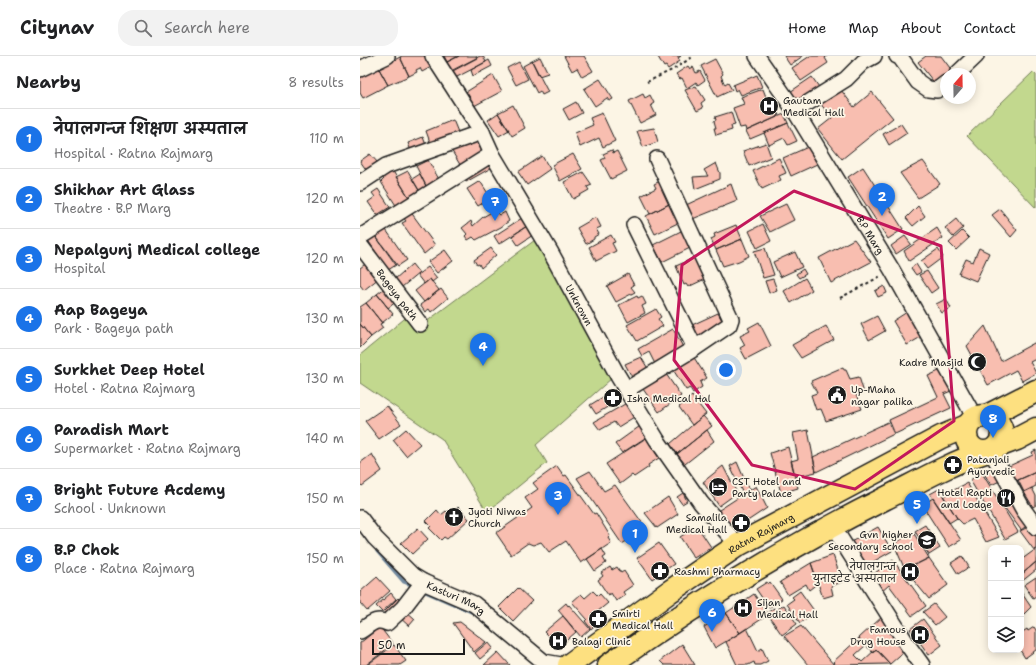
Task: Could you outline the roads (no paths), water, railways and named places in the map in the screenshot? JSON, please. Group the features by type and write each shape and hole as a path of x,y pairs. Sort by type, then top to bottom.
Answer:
{"highway":[{"name":"Ratna Rajmarg","path":"569,665 669,592 738,545 942,437 1036,391"},
{"path":"993,418 999,423 1002,430 1002,438 991,450 974,450 968,444 965,436 976,420 993,418"},
{"path":"609,665 662,628 752,571 832,525 950,466 1036,430"}],"street":[{"path":"360,69 387,56"},
{"name":"Unknown","path":"433,56 482,132 492,154 550,251 626,390 701,504 738,545"},
{"name":"B.P Marg","path":"757,56 795,111 892,270 976,420"},
{"path":"795,111 846,79 863,62 874,56"},
{"path":"897,56 900,57 918,82 928,89 937,90 940,88"},
{"path":"963,68 976,56"},
{"path":"360,183 386,166 482,132"},
{"path":"360,238 492,154"},
{"path":"626,390 695,348 729,325 731,319 657,159"},
{"path":"634,225 695,348"},
{"name":"Bageya path","path":"360,245 420,324"},
{"path":"991,450 1023,509 1036,527"},
{"name":"Kasturi Marg","path":"360,518 375,538 413,576 423,582 474,604 544,662 561,665"},
{"path":"832,525 907,644 922,665"},
{"path":"360,631 377,620 382,620 387,623 403,608 423,582"}],"waterway":[{"path":"377,551 404,582 414,586"},
{"path":"421,590 476,614"}],"place":[{"name":"Gautam Medical Hall","path":"769,106"},
{"name":"Shikhar Art Glass","path":"882,216"},
{"name":"Bright Future Acdemy","path":"495,221"},
{"name":"Kadre Masjid","path":"977,362"},
{"name":"Aap Bageya","path":"483,366"},
{"name":"Up-Maha nagar palika","path":"837,395"},
{"name":"Isha Medical Hal","path":"613,398"},
{"name":"B.P Chok","path":"993,438"},
{"name":"Patanjali Ayurvedic","path":"953,465"},
{"name":"CST Hotel and Party Palace","path":"718,487"},
{"name":"Hotel Rapti and Lodge","path":"1006,498"},
{"name":"Nepalgunj Medical college","path":"558,515"},
{"name":"Jyoti Niwas Church","path":"454,517"},
{"name":"Samalila Medical Hall","path":"741,523"},
{"name":"Surkhet Deep Hotel","path":"917,524"},
{"name":"Gvn higher Secondary school","path":"927,540"},
{"name":"नेपालगन्ज शिक्षण अस्पताल","path":"635,553"},
{"name":"Rashmi Pharmacy","path":"660,571"},
{"name":"नेपालगन्ज युनाइटेड अस्पताल","path":"910,572"},
{"name":"Sijan Medical Hall","path":"743,608"},
{"name":"Smirti Medical Hall","path":"598,619"},
{"name":"Paradish Mart","path":"712,632"},
{"name":"Famous Drug House","path":"920,635"},
{"name":"Balagi Clinic","path":"558,641"}]}
